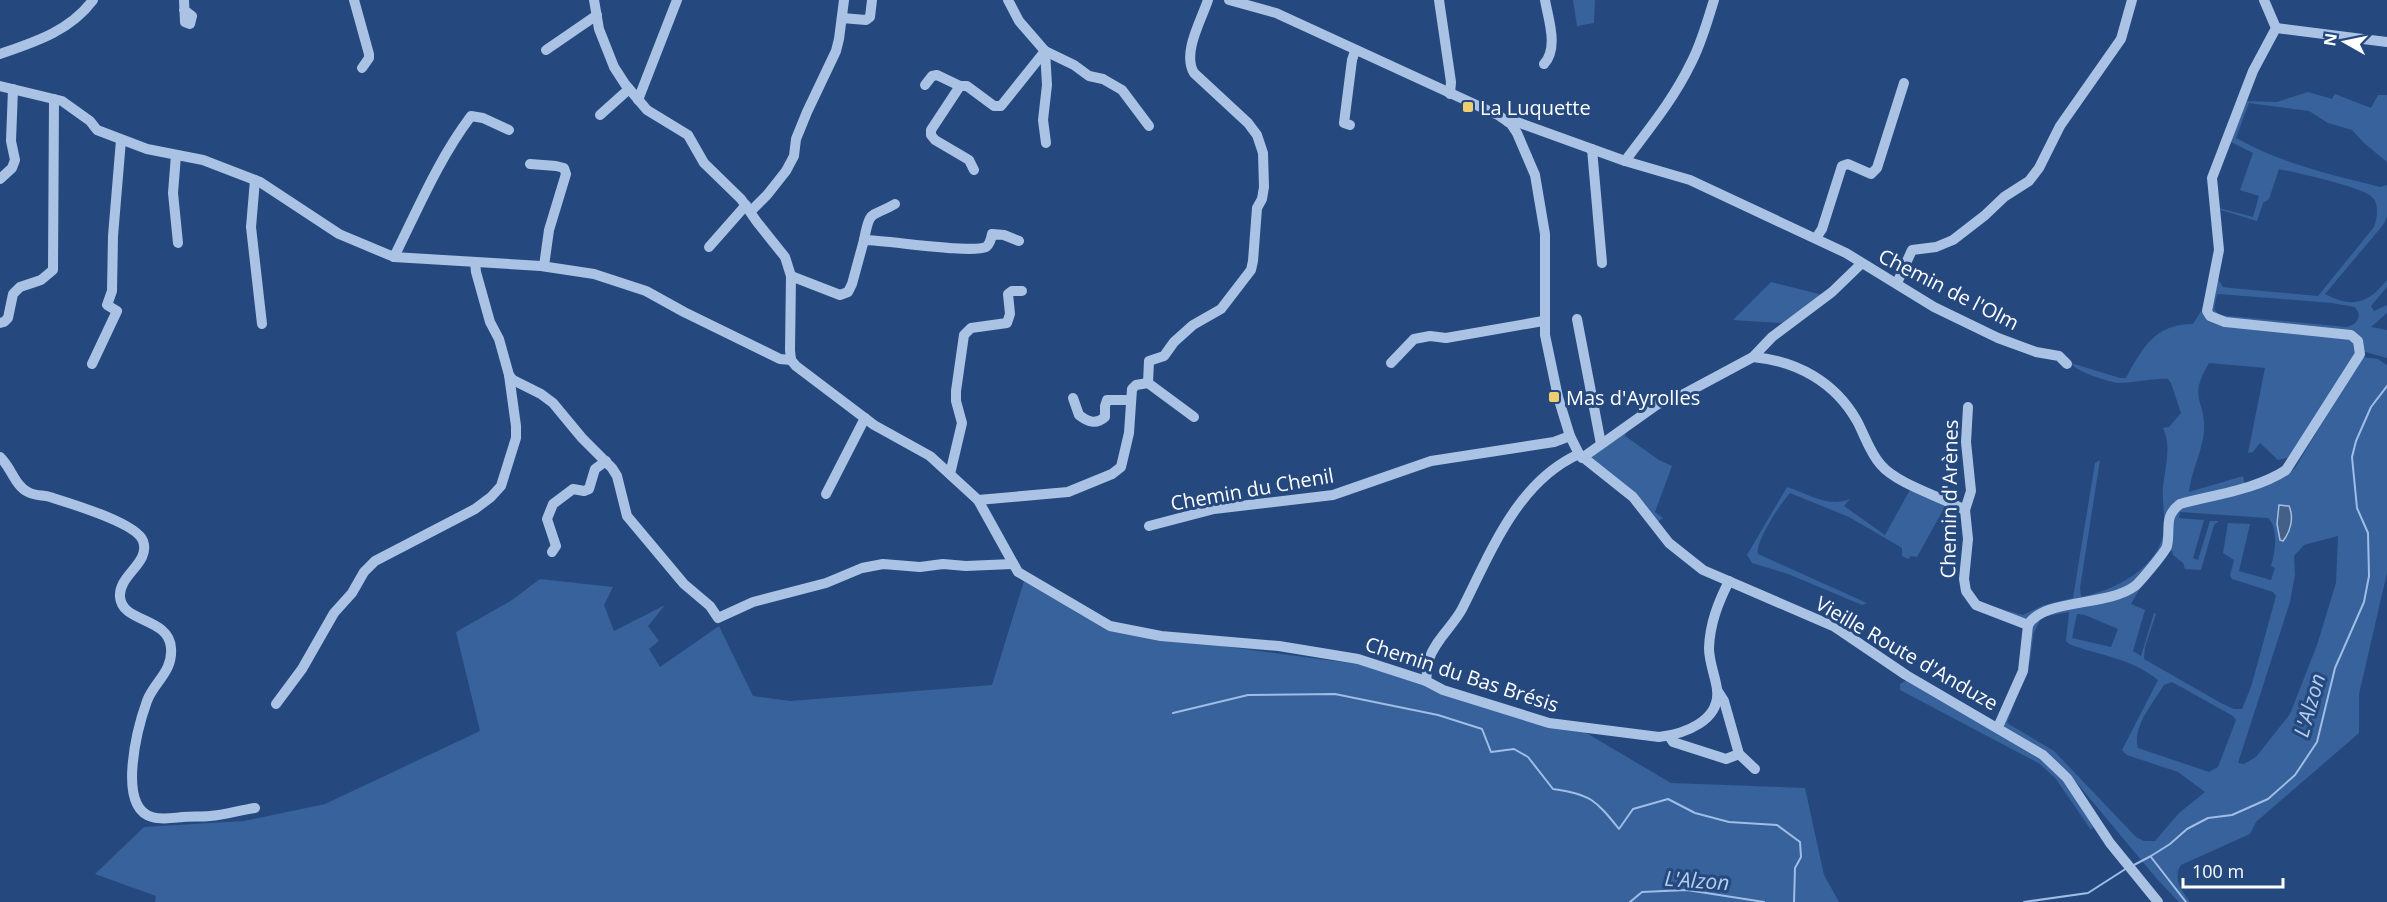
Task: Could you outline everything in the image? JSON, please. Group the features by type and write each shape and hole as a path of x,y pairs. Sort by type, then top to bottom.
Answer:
{"street":[{"path":"0,54 42,40 67,25 93,0"},
{"path":"354,0 369,54 362,68"},
{"path":"0,86 62,101 90,121 97,130 121,140 147,149 216,163 255,180 339,234 394,257 544,266 594,274 646,291 780,359 791,360 789,331 791,276 785,257 757,222 749,208 704,163 688,135 647,110 629,89 614,67 599,29 594,0"},
{"path":"638,100 677,0"},
{"path":"709,247 749,208 767,195 786,171 794,156 796,140 807,112 836,51 844,0"},
{"path":"842,18 866,20 870,17 872,0"},
{"path":"1008,0 1020,21 1045,51 1074,65 1089,76 1102,79 1122,90 1149,126"},
{"path":"1148,383 1149,361 1164,356 1174,342 1193,325 1221,309 1251,270 1253,261 1257,208 1262,199 1264,187 1263,153 1257,135 1248,123 1194,73 1190,66 1191,52 1208,0"},
{"name":"Vieille Route d'Anduze","path":"1229,0 1255,3 1498,115 1508,122 1522,143 1531,164 1541,204 1546,248 1543,321 1553,378 1570,436 1580,456 1633,498 1669,543 1703,570 1835,627 1906,675 2043,755 2067,778 2110,843 2157,901"},
{"path":"1441,0 1451,82 1450,94"},
{"path":"1544,63 1550,55 1552,39 1545,0"},
{"path":"1625,161 1684,78 1714,0"},
{"path":"1897,283 1912,250 1936,247 1953,240 2004,197 2030,180 2060,126 2121,39 2132,0"},
{"path":"2264,0 2276,28"},
{"path":"546,51 597,15"},
{"path":"2276,28 2387,42"},
{"path":"1998,727 2023,670 2028,625 2042,612 2115,597 2138,584 2166,550 2169,517 2172,510 2180,504 2274,478 2286,470 2293,463 2322,411 2360,354 2358,341 2351,335 2225,322 2210,316 2207,310 2219,250 2212,178 2250,78 2276,28"},
{"path":"925,85 932,76 937,75 960,86 967,86 994,106 1000,106 1045,51"},
{"path":"1045,51 1047,85 1043,120 1046,143"},
{"path":"1350,125 1344,123 1355,51"},
{"path":"1816,238 1822,229 1842,166 1848,164 1871,174 1877,168 1904,83"},
{"path":"960,86 931,130 931,135 935,140 969,160 974,170"},
{"path":"0,179 12,168 15,160 10,141 13,89"},
{"path":"600,115 629,89"},
{"path":"0,323 8,318 13,294 20,287 41,280 53,270 54,99"},
{"path":"394,257 436,171 471,116 483,118 509,130"},
{"name":"Chemin de l'Olm","path":"1508,122 1517,122 1625,161 1690,180 1852,256 1861,264 1897,283 1934,307 1998,338 2036,352 2059,356 2067,364"},
{"path":"92,364 117,311 107,305 112,291 113,236 121,140"},
{"path":"1592,149 1602,263"},
{"path":"176,155 173,193 178,243"},
{"path":"530,164 564,168 566,174 549,230 544,266"},
{"path":"255,180 251,227 262,324"},
{"path":"791,276 833,294 840,295 848,292 868,220 873,213 896,204"},
{"path":"864,240 948,248 984,248 989,244 992,234 1019,241"},
{"path":"276,704 302,669 334,613 351,593 364,572 375,561 476,509 501,486 516,438 516,426 509,375 499,339 490,322 475,262"},
{"path":"1426,681 1429,659 1446,630 1461,612 1481,568 1516,510 1546,475 1601,444 1658,404 1684,394 1753,357 1772,337 1833,292 1861,264"},
{"path":"950,474 962,423 956,401 956,391 964,335 971,328 1007,323 1010,314 1008,294 1011,291 1022,291"},
{"path":"1577,319 1601,444"},
{"path":"1391,363 1414,339 1430,336 1446,338 1543,321"},
{"path":"1753,357 1795,367 1823,381 1851,410 1874,455 1889,472 1965,510"},
{"name":"Chemin du Bas Brésis","path":"791,360 865,418 930,456 978,500 1018,572 1110,626 1161,636 1279,646 1358,659 1426,681 1443,690 1549,723 1643,736 1669,736 1693,728 1712,712 1717,700 1717,690"},
{"path":"509,375 513,380 542,394 553,403 582,438 606,461 617,476 627,516 684,584 710,606 718,618 753,602 826,583 862,568 883,564 920,567 943,564 966,566 1012,564"},
{"path":"978,500 1068,492 1112,474 1120,467 1130,433 1132,389 1136,385 1148,383 1194,417"},
{"path":"1073,398 1079,415 1093,422 1105,417 1107,400 1131,399"},
{"name":"Chemin d'Arènes","path":"1968,407 1966,442 1971,491 1965,510 1968,539 1964,579 1971,599 1976,605 2028,625"},
{"path":"826,494 865,418"},
{"name":"Chemin du Chenil","path":"1149,526 1214,509 1333,495 1431,461 1554,442 1570,436"},
{"path":"0,458 23,489 120,521 137,532 143,541 143,549 137,565 120,586 120,598 123,608 166,633 171,647 170,661 163,678 148,698 136,748 130,780 132,795 138,809 149,817 161,819 212,816 255,808"},
{"path":"552,552 556,546 547,519 553,504 573,489 584,491 589,489 595,469 606,461"},
{"path":"1728,581 1715,608 1709,648 1717,690 1724,701 1739,754 1755,769"},
{"path":"1669,736 1673,742 1726,759 1739,754"}],"shaded area":[{"path":"1573,0 1595,0 1594,23 1577,26"},
{"path":"2308,92 2332,99 2335,94 2371,108 2378,95 2387,95 2387,162 2352,130 2328,123 2309,111 2249,103 2236,138 2271,155 2306,167 2380,187 2387,185 2387,217 2383,225 2325,294 2344,301 2360,301 2373,294 2387,280 2387,287 2371,306 2374,311 2387,305 2387,313 2371,327 2387,330 2387,358 2362,351 2361,340 2219,318 2210,307 2218,279 2223,287 2318,296 2374,227 2377,205 2368,194 2330,181 2279,169 2269,199 2263,203 2257,221 2219,208 2253,217 2259,196 2240,190 2253,153 2227,140 2244,101 2277,102","holes":["2219,294 2355,307 2359,314 2357,321 2346,327 2219,315 2214,309"]},
{"path":"1771,282 1823,295 1782,323 1733,320"},
{"path":"2201,311 2208,319 2352,340 2357,351 2292,457 2278,460 2260,443 2253,452 2248,453 2265,368 2209,363 2199,385 2204,432 2189,492 2243,476 2246,489 2284,476 2295,468 2362,357 2378,359 2387,365 2387,573 2359,694 2359,733 2256,822 2250,834 2181,865 2177,875 2178,880 2190,902 2179,902 2071,776 1999,724 2017,686 2028,625 1987,605 2023,615 2044,605 2073,598 2095,463 2100,460 2080,588 2081,597 2121,583 2145,566 2154,555 2161,543 2164,529 2163,487 2167,442 2163,428 2169,427 2181,413 2171,383 2168,379 2114,382 2086,373 2071,363 2126,378 2144,348 2159,333 2180,325 2193,324","holes":["2180,512 2268,518 2274,528 2275,548 2271,566 2275,568 2271,580 2239,571 2250,524 2228,523 2223,553 2234,560 2230,575 2232,579 2273,592 2276,596 2251,687 2242,709 2234,709 2221,703 2144,659 2145,647 2156,614 2154,613 2141,656 2133,651 2145,610 2131,604 2150,571 2172,550 2173,555 2183,563 2185,569 2201,570 2214,525 2219,521 2210,521 2198,560 2193,558 2204,520 2179,518","2338,536 2336,583 2317,645 2290,714 2256,757 2244,764 2238,763 2290,602 2295,575 2294,556 2304,545","2069,612 2066,641 2069,644 2126,662 2158,680 2122,750 2127,755 2178,772 2205,792 2179,813 2155,841 2144,841 2136,837 2054,751 2007,723 2030,660 2034,632 2042,617","2077,614 2085,615 2118,629 2111,647 2072,638","2172,682 2233,716 2236,720 2218,767 2209,772 2138,748 2138,732 2149,707 2164,685"]},
{"path":"1627,431 1625,436 1659,460 1672,466 1655,512 1663,518 1657,522 1588,458"},
{"path":"1787,487 1826,501 1850,499 1844,506 1885,535 1911,488 1947,503 1917,557 1911,556 1908,559 1902,556 1902,548 1849,517 1790,493 1764,532 1758,554 1867,603 1862,605 1788,574 1752,563 1747,555"},
{"path":"2279,505 2289,506 2291,515 2290,528 2283,541 2280,540 2277,524"},
{"path":"540,579 613,587 604,605 614,631 665,605 648,626 659,641 649,649 660,667 719,626 753,696 790,701 992,685 1024,581 1104,627 1221,646 1372,666 1583,731 1671,783 1805,788 1824,875 1839,902 155,902 156,896 95,874 144,827 244,821 325,804 480,731 456,632 512,600"},
{"path":"1907,680 2038,756 2078,800 2093,827 2091,830 2056,779 2040,764 1900,690 1900,684"}],"waterway":[{"name":"L'Alzon","path":"2132,866 2170,844 2187,829 2208,818 2232,815 2268,799 2295,775 2317,742 2335,668 2364,602 2369,576 2368,533 2357,508 2352,457 2356,441 2371,407 2387,386"},
{"path":"1173,713 1248,695 1335,694 1438,715 1482,729 1491,752 1514,749 1528,757 1553,789 1576,793 1591,800 1619,829 1633,809 1668,799 1695,813 1729,822 1777,825 1800,842 1801,857 1795,868 1794,902"},
{"path":"2151,857 2186,902"},
{"name":"L'Alzon","path":"2024,902 2088,893 2127,868"},
{"name":"L'Alzon","path":"1630,902 1642,892 1687,890 1764,902"}],"place":[{"name":"La Luquette","path":"1468,107"},
{"name":"Mas d'Ayrolles","path":"1554,397"}]}
